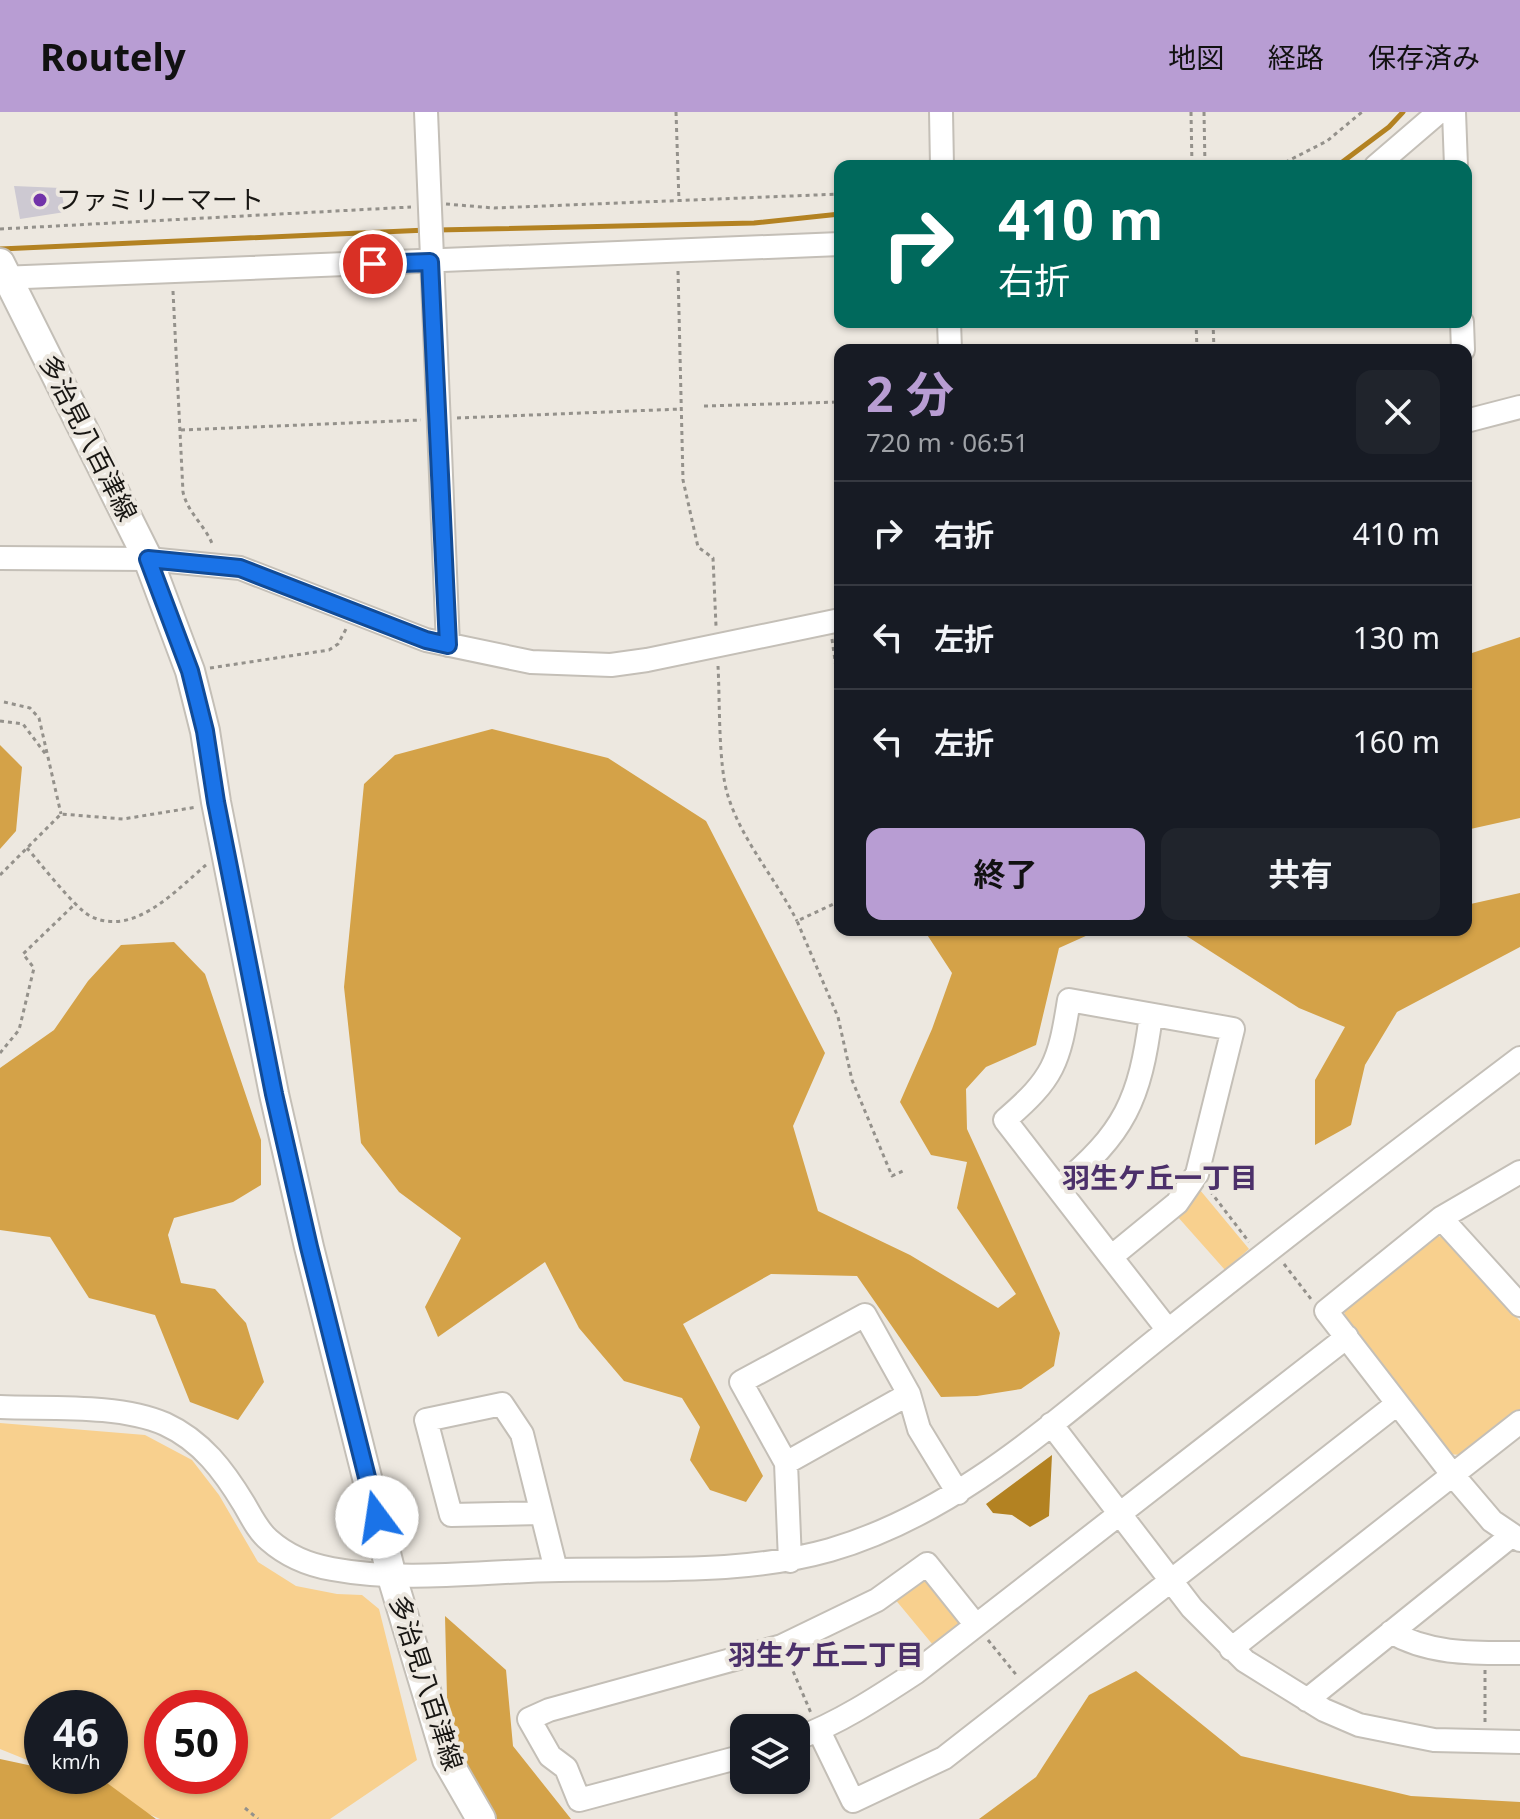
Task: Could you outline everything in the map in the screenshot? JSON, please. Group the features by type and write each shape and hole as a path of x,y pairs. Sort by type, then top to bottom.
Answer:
{"main road":[{"name":"多治見八百津線","path":"2,273 148,559 190,671 205,731 216,802 274,1094 305,1232 392,1577 447,1760 481,1819"}],"street":[{"path":"426,112 448,645"},
{"path":"941,112 942,160"},
{"path":"1383,160 1439,112"},
{"path":"1454,112 1456,160"},
{"path":"2,273 172,271 429,240 677,251 834,244"},
{"path":"1472,416 1520,407"},
{"path":"0,558 148,559 240,568 426,640 531,662 611,665 717,648 834,622"},
{"path":"1111,1257 1177,1203 1197,1174 1233,1029 1069,1000 1061,1050 1053,1069 1033,1096 1005,1120 1111,1257 1168,1330"},
{"path":"1058,1188 1092,1160 1123,1119 1144,1069 1151,1015"},
{"path":"0,1407 126,1413 166,1425 199,1446 216,1462 265,1538 291,1555 330,1569 392,1577 556,1570 735,1568 790,1561 896,1527 958,1493 1520,1058"},
{"path":"1307,1700 1516,1538 1492,1521 1452,1474 1326,1311 1441,1218 1520,1172"},
{"path":"1441,1218 1520,1305"},
{"path":"790,1561 786,1463 741,1382 865,1315 909,1394 919,1429 958,1493"},
{"path":"810,1734 915,1673 1347,1337"},
{"path":"786,1463 909,1394"},
{"path":"541,1513 451,1515 426,1420 502,1404 522,1434 556,1570"},
{"path":"819,1731 853,1801 944,1758 1397,1404"},
{"path":"1231,1649 1520,1422"},
{"path":"1051,1424 1118,1515 1231,1649 1307,1700 1359,1725 1434,1740 1520,1742"},
{"path":"730,1760 579,1800 566,1768 550,1756 529,1719 549,1710 782,1646 877,1600 927,1564 975,1624"},
{"path":"1391,1632 1411,1643 1438,1650 1520,1653"}],"path":[{"path":"676,112 679,202"},
{"path":"1191,112 1192,160"},
{"path":"1204,112 1205,160"},
{"path":"1290,160 1327,141 1362,112"},
{"path":"677,251 683,480 698,547 713,558 728,795 757,856 778,884 797,921 838,1017 852,1080 883,1161 892,1176 905,1170"},
{"path":"172,271 183,492 191,513 213,542 217,566"},
{"path":"704,406 834,402"},
{"path":"190,671 329,650 338,644 356,611"},
{"path":"4,702 30,708 39,718 61,814"},
{"path":"0,721 23,724 49,759"},
{"path":"0,875 61,814 123,819 216,802"},
{"path":"27,848 88,916 118,923 137,917 161,903 211,861 228,858"},
{"path":"0,1053 19,1030 34,968 23,954 76,902"},
{"path":"797,921 834,904"},
{"path":"1197,1174 1317,1307 1326,1311"},
{"path":"975,1624 1030,1692"},
{"path":"782,1646 819,1731"},
{"path":"1484,1653 1486,1742"},
{"path":"245,1808 258,1819"}],"shaded area":[{"path":"1520,637 1520,818 1472,829 1472,653"},
{"path":"492,729 608,758 706,821 825,1053 793,1126 818,1211 910,1255 998,1308 1016,1294 957,1208 967,1162 931,1155 900,1102 952,973 928,936 1086,936 1059,948 1036,1045 986,1067 966,1089 967,1129 1060,1333 1054,1366 1021,1389 977,1396 941,1397 857,1276 771,1274 683,1324 763,1476 746,1502 710,1490 690,1460 700,1427 682,1398 624,1381 579,1328 545,1262 438,1337 425,1307 461,1238 399,1192 361,1143 344,987 364,784 395,755"},
{"path":"0,745 22,767 16,831 0,849"},
{"path":"1520,893 1520,947 1397,1012 1365,1065 1351,1125 1315,1145 1315,1080 1345,1027 1299,1008 1187,936 1472,936 1472,904"},
{"path":"174,942 205,974 261,1140 261,1185 233,1202 174,1218 168,1235 181,1283 215,1289 246,1323 264,1382 238,1420 190,1402 155,1315 89,1298 50,1237 0,1230 0,1068 54,1030 88,981 121,945"},
{"path":"1200,1190 1249,1249 1225,1270 1177,1216"},
{"path":"1432,1235 1443,1237 1520,1321 1520,1409 1460,1455 1450,1454 1345,1315 1343,1308"},
{"path":"0,1423 145,1435 192,1460 219,1495 258,1562 296,1586 362,1595 379,1609 417,1760 330,1819 160,1819 104,1794 128,1794 128,1690 24,1690 24,1759 0,1749"},
{"path":"1052,1455 1049,1516 1030,1527 1012,1515 993,1513 986,1504"},
{"path":"920,1579 933,1581 962,1618 959,1627 933,1645 894,1598"},
{"path":"445,1616 506,1670 513,1746 571,1819 466,1819 448,1737"},
{"path":"1136,1671 1241,1756 1411,1796 1520,1802 1520,1819 979,1819 1036,1777 1089,1695"},
{"path":"0,1759 24,1764 24,1794 122,1794 156,1819 0,1819"}],"building":[{"name":"ファミリーマート","path":"14,186 61,188 65,212 20,219"}],"waterway":[{"path":"1345,160 1389,127 1403,112"},
{"path":"437,230 754,223 834,215"},
{"path":"0,249 427,230"}],"place":[{"name":"ファミリーマート","path":"40,200"}],"district":[{"name":"羽生ケ丘一丁目","path":"1160,1178"},
{"name":"羽生ケ丘二丁目","path":"826,1655"}],"route":[{"path":"373,264 430,262 448,645 426,640 240,568 148,559 190,671 205,731 216,802 274,1094 377,1517"}]}
